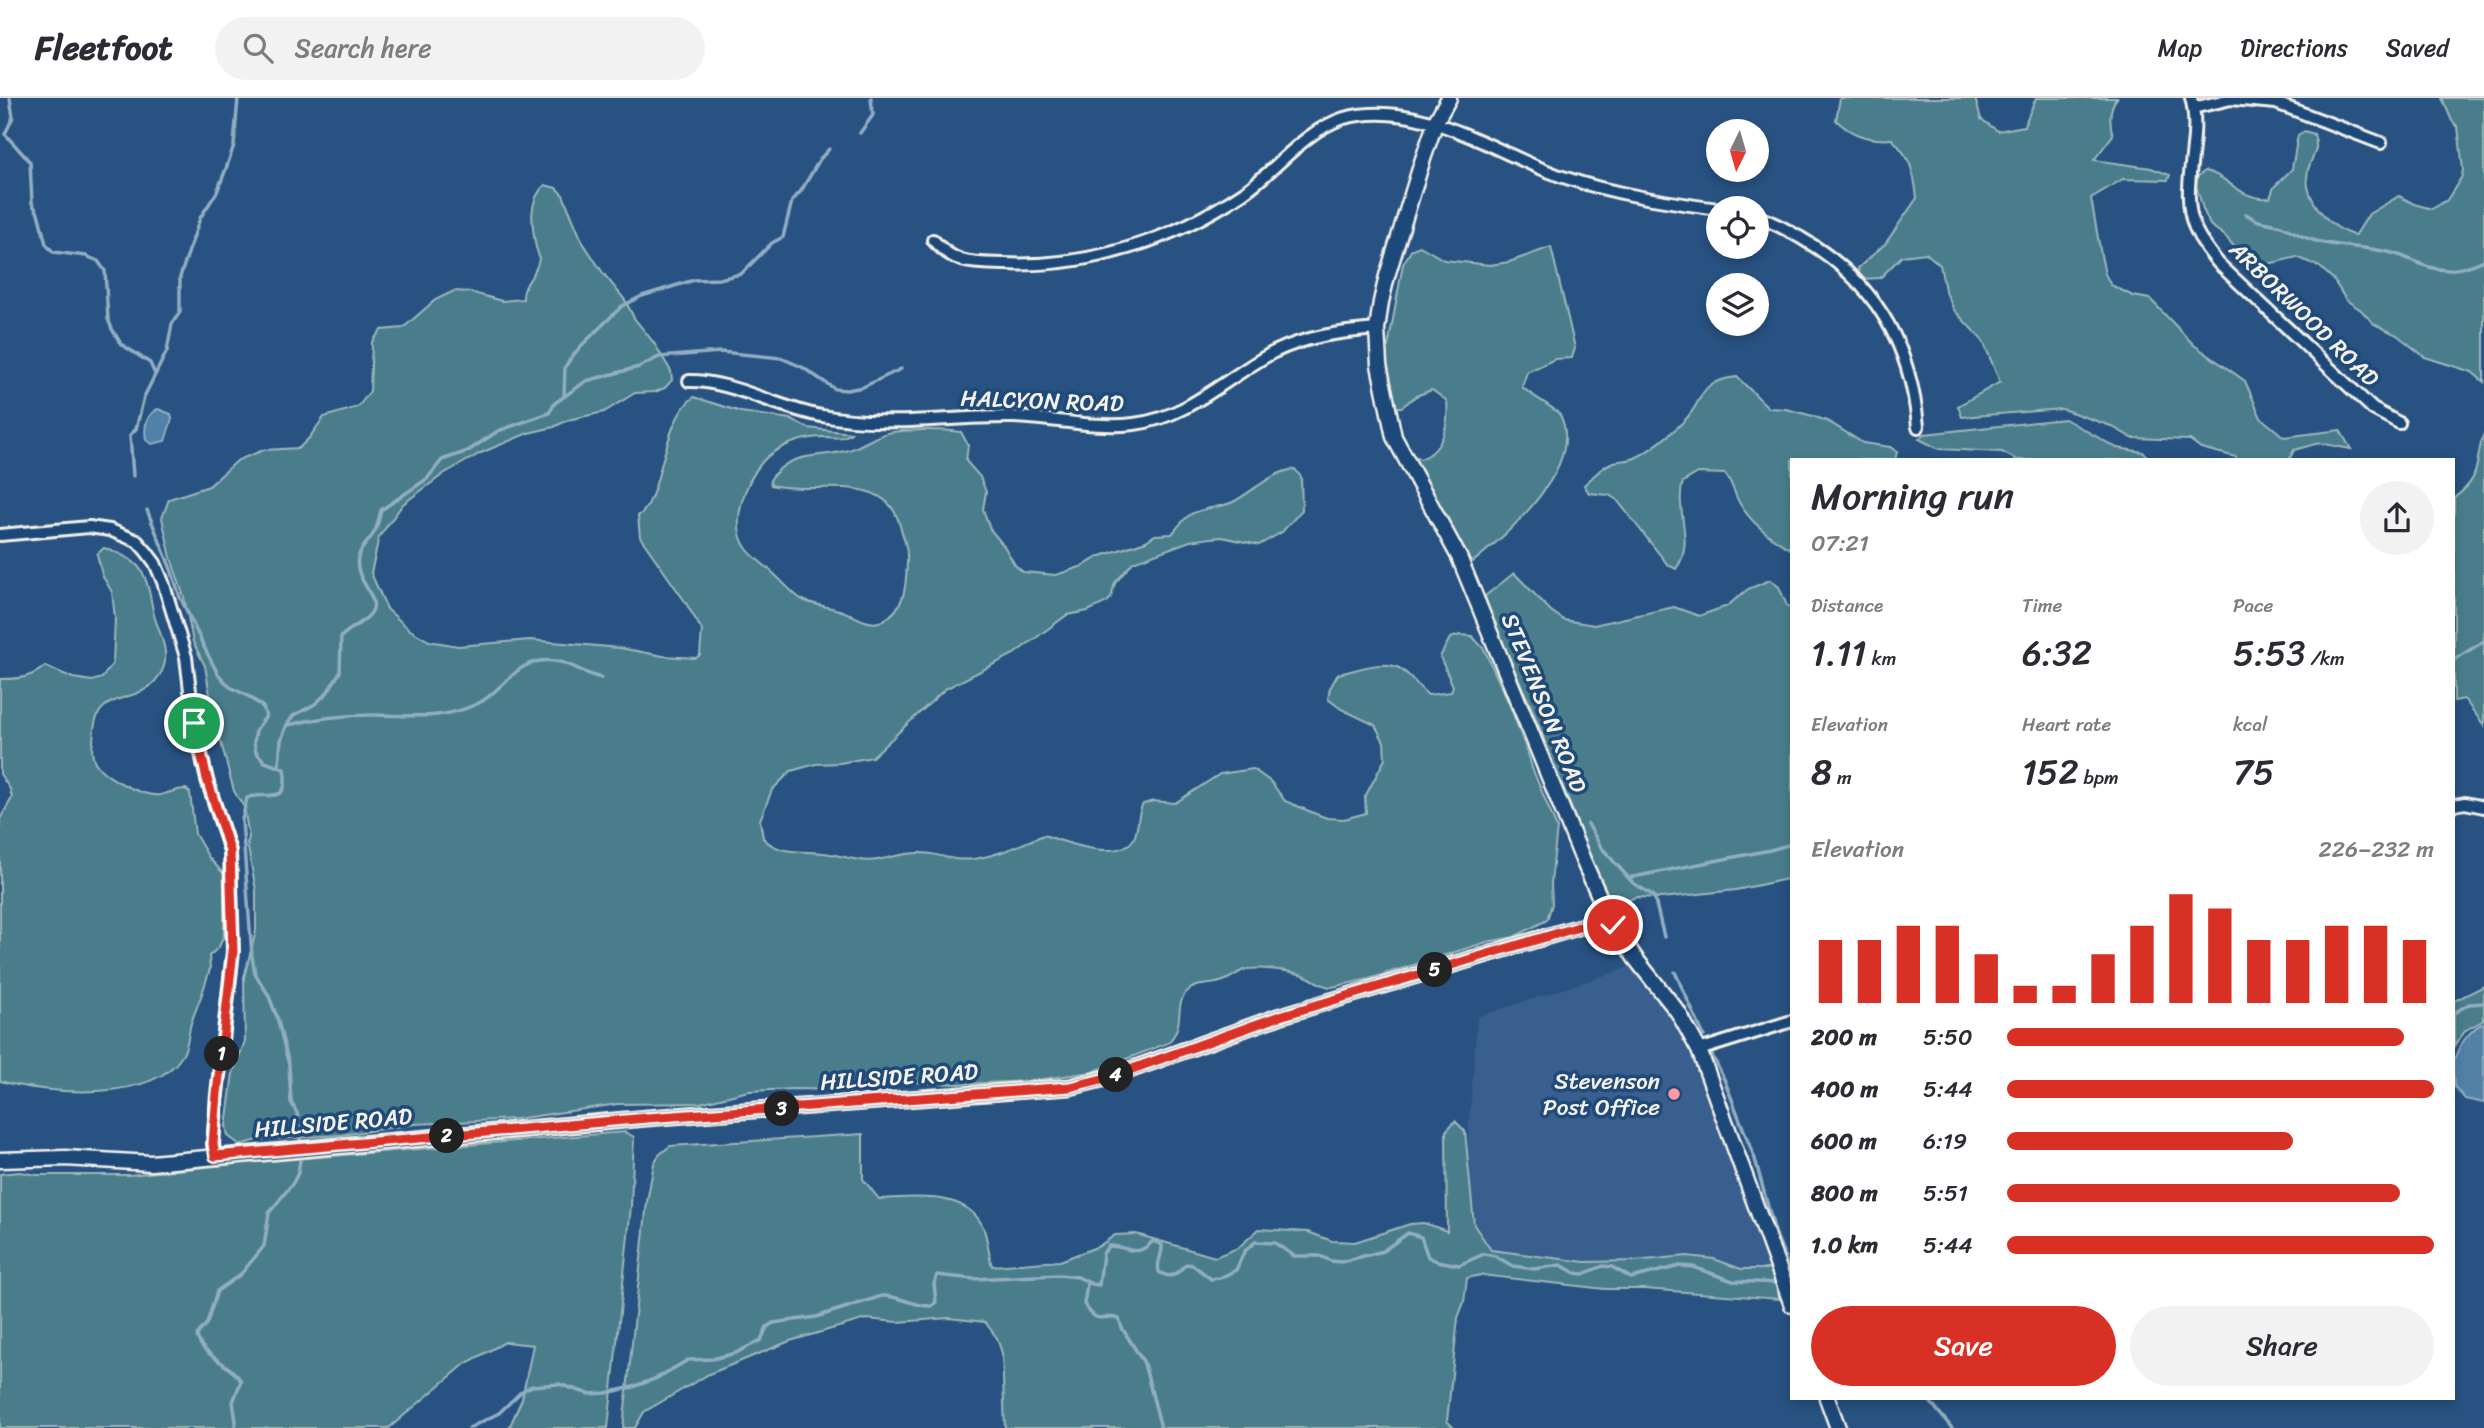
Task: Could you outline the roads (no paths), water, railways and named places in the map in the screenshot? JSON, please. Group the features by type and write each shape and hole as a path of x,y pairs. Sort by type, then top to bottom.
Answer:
{"street":[{"name":"STEVENSON ROAD","path":"1449,98 1436,121 1387,276 1377,329 1383,391 1394,437 1459,557 1609,918 1635,958 1678,1012 1699,1050 1790,1300"},
{"path":"2192,103 2231,99 2276,103 2381,143"},
{"name":"ARBORWOOD ROAD","path":"2192,103 2190,206 2194,225 2203,243 2219,264 2372,409 2399,423"},
{"path":"933,240 946,255 962,261 985,264 1052,263 1111,253 1144,243 1203,218 1245,191 1309,136 1335,121 1374,113 1403,114 1436,121 1561,176 1620,192 1706,207"},
{"path":"1769,222 1819,248 1849,270 1871,297 1887,320 1907,365 1918,427"},
{"name":"HALCYON ROAD","path":"689,381 715,383 820,416 848,420 1014,417 1110,425 1135,424 1158,419 1203,398 1250,366 1298,342 1338,332 1377,329"},
{"path":"0,535 89,527 110,530 136,541 155,563 163,582 186,657 194,723 207,779 230,851 233,951 215,1119 215,1156"},
{"path":"2455,805 2465,803 2484,807"},
{"name":"HILLSIDE ROAD","path":"0,1160 65,1158 151,1163 647,1118 1070,1087 1110,1077 1280,1016 1609,918"},
{"path":"1699,1050 1790,1022"},
{"path":"1828,1400 1838,1428"}],"waterway":[{"path":"10,98 13,117 5,134 30,162 32,203 38,213 46,244 53,252 86,256 98,261 105,271 108,319 112,329 121,344 150,363 155,374"},
{"path":"133,476 130,435 136,429 144,397 167,351 172,324 180,312 180,277 200,218 217,192 234,145 238,98"},
{"path":"860,133 873,115 871,98"},
{"path":"564,397 565,367 580,347 622,306 642,296 694,280 719,279 741,274 772,243 783,237 792,201 829,149"},
{"path":"2246,214 2311,240 2386,251 2434,268 2457,269 2484,260"},
{"path":"279,765 281,740 287,725 293,716 315,704 327,693 340,672 341,637 371,613 373,601 359,573 358,558 375,531 381,510 427,479 442,460 468,451 498,431 549,413 555,403 586,381 639,367 659,357 720,352 781,358 802,367 835,389 847,390 863,387 901,369"},
{"path":"147,510 180,597 218,674 230,687 263,707 266,716 256,730 256,752 265,762 284,769 284,789 274,795 247,798 242,820 255,974 268,994 277,1017 289,1065 291,1102 297,1113 301,1146"},
{"path":"2455,659 2484,641"},
{"path":"288,725 341,716 427,716 465,709 487,698 523,667 540,661 565,663 601,678"},
{"path":"1588,824 1601,847 1633,883 1654,896 1664,937"},
{"path":"1628,878 1790,845"},
{"path":"1675,972 1704,1036"},
{"path":"2455,1012 2469,1004 2484,1003"},
{"path":"1712,1055 1755,1159 1775,1232 1790,1270"},
{"path":"235,1428 233,1402 241,1381 204,1349 197,1335 207,1323 217,1291 241,1274 264,1246 269,1213 293,1183 298,1173 301,1154"},
{"path":"469,1428 499,1413 522,1391 532,1386 559,1384 589,1394 606,1393 657,1378 688,1360 712,1359 736,1353 761,1340 767,1327 773,1323 816,1317 882,1296 932,1306 936,1302 934,1284 937,1275 973,1279 1059,1275 1078,1277 1099,1285 1103,1254 1108,1246 1136,1251 1147,1247 1153,1241 1162,1245 1159,1272 1167,1276 1174,1275 1186,1264 1193,1265 1211,1279 1220,1278 1236,1270 1244,1252 1255,1242 1275,1243 1294,1256 1320,1256 1341,1262 1383,1251 1408,1233 1421,1237 1428,1257 1459,1265 1484,1254 1495,1256 1513,1266 1534,1269 1561,1265 1575,1273 1583,1274 1603,1266 1612,1267 1631,1278 1680,1266 1693,1267 1733,1281 1779,1283"},
{"path":"1086,1280 1084,1304 1097,1317 1119,1319 1144,1363 1161,1428"},
{"path":"1929,1400 1952,1428"}],"place":[{"name":"Stevenson Post Office","path":"1674,1094"}]}
